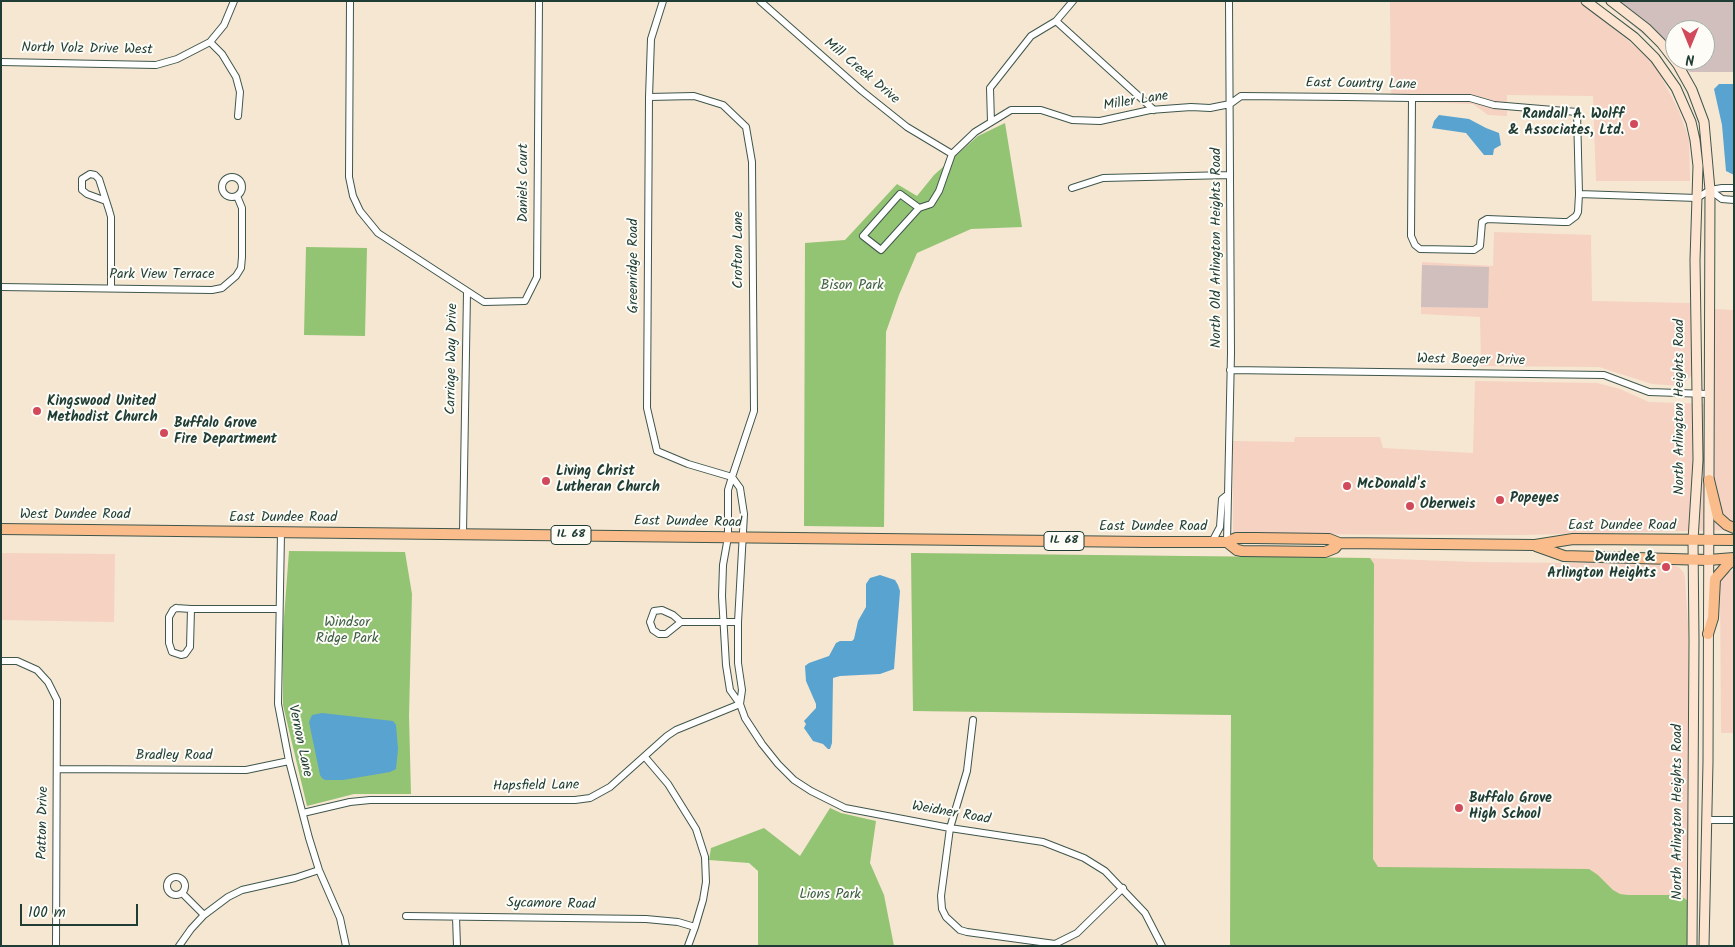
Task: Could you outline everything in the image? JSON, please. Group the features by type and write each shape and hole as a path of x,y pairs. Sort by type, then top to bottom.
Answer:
{"main road":[{"name":"North Arlington Heights Road","path":"1586,1 1638,41 1655,58 1676,88 1690,122 1695,140 1698,166 1695,260 1698,460 1693,540 1692,946"},
{"name":"North Arlington Heights Road","path":"1611,1 1646,28 1678,64 1692,90 1704,122 1710,190 1709,540 1704,946"},
{"path":"1709,480 1718,517 1734,528"},
{"name":"West Dundee Road","path":"1,529 148,530"},
{"name":"East Dundee Road","path":"148,530 1212,542 1227,542 1242,538 1299,538 1329,539 1339,543 1535,545 1573,538 1709,540"},
{"name":"IL 68","path":"1709,540 1734,540"},
{"name":"East Dundee Road","path":"1535,545 1564,556 1708,560"},
{"path":"1708,634 1713,618 1715,579 1734,559"},
{"name":"IL 68","path":"1708,560 1734,559"}],"street":[{"name":"North Volz Drive West","path":"1,62 156,65 177,59 210,42 224,25 234,1"},
{"name":"Carriage Way Drive","path":"350,1 349,177 353,196 360,211 378,233 467,292 463,533"},
{"name":"Daniels Court","path":"467,292 484,302 525,301 537,277 539,1"},
{"name":"Greenridge Road","path":"663,1 650,39 647,408 657,451 688,464 732,478"},
{"name":"Mill Creek Drive","path":"760,1 862,91 907,127 952,154"},
{"path":"991,122 990,88 1031,36 1056,21 1073,1"},
{"name":"North Old Arlington Heights Road","path":"1227,542 1230,370 1229,1"},
{"path":"1056,21 1154,110"},
{"path":"210,42 222,54 236,77 240,92 238,116"},
{"name":"Crofton Lane","path":"649,97 694,96 723,105 746,127 752,162 754,411 728,490 728,537"},
{"name":"East Country Lane","path":"1230,104 1241,96 1470,98 1494,105 1577,112 1579,194"},
{"path":"1412,98 1411,236 1415,245 1420,249 1474,250 1480,246 1482,222 1487,220 1568,222 1578,212 1579,194 1697,198 1710,190 1734,188"},
{"name":"Miller Lane","path":"919,208 931,204 939,192 952,154 975,132 1011,110 1041,110 1072,120 1100,121 1154,110 1190,107 1210,108 1230,104"},
{"path":"106,201 87,194 82,190 82,179 90,174 96,175 99,179 106,201 111,217 111,288"},
{"path":"1072,188 1103,178 1230,175"},
{"path":"1710,190 1722,199 1734,200"},
{"path":"900,194 919,208 881,250 862,236 900,194"},
{"name":"Park View Terrace","path":"1,287 212,290 222,288 236,276 242,258 242,208 237,196"},
{"name":"West Boeger Drive","path":"1230,370 1604,376 1649,392 1708,394"},
{"path":"732,478 740,488 744,514 743,537"},
{"name":"North Old Arlington Heights Road","path":"1212,542 1220,527 1222,499 1227,495"},
{"name":"Vernon Lane","path":"281,532 278,609 278,704 289,761 319,870 340,918 346,946"},
{"name":"Weidner Road","path":"728,537 724,555 723,622 730,690 740,704 745,718 772,758 794,780 834,804 850,809 950,828 1043,842 1084,858 1105,871 1145,912 1162,946"},
{"name":"Weidner Road","path":"740,704 742,690 738,663 738,622 743,537"},
{"path":"191,609 190,647 185,654 176,654 172,652 169,643 171,612 176,608 278,609"},
{"path":"681,622 673,615 662,610 654,612 650,622 653,630 659,634 666,634 681,622 738,622"},
{"name":"Patton Drive","path":"1,661 17,661 37,670 48,682 57,700 56,946"},
{"name":"Hapsfield Lane","path":"303,813 350,802 370,800 583,799 601,793 610,787 676,730 740,704"},
{"path":"974,720 967,771 950,828 941,903 946,917 960,930 1055,944 1077,933 1123,888"},
{"path":"645,757 668,784 696,829 705,857 706,882 703,900 696,927 688,946"},
{"name":"Bradley Road","path":"58,769 246,770 289,761"},
{"path":"1706,820 1734,820"},
{"path":"179,946 204,915 228,897 242,890 295,878 319,870"},
{"path":"182,893 204,915"},
{"name":"Sycamore Road","path":"406,916 646,919 678,922 696,927"},
{"path":"456,917 457,946"}],"shaded area":[{"path":"1390,1 1580,1 1653,61 1679,111 1689,139 1690,181 1596,181 1593,96 1507,95 1507,116 1488,115 1473,104 1391,101"},
{"path":"1603,1 1734,1 1734,72 1690,72 1688,70 1715,70 1715,20 1665,20 1665,52"},
{"path":"1494,232 1591,235 1592,301 1690,303 1692,375 1681,386 1652,384 1599,367 1481,366 1480,317 1421,314 1422,262 1493,266"},
{"path":"1422,265 1489,267 1488,308 1421,307"},
{"path":"1714,309 1734,310 1734,530 1519,535 1233,534 1233,441 1294,442 1295,437 1380,437 1383,448 1473,453 1475,381 1597,383 1620,389 1649,402 1713,404"},
{"path":"1,553 115,554 114,622 1,620"},
{"name":"Buffalo Grove High School","path":"911,553 1365,558 1473,562 1669,564 1679,567 1684,573 1685,579 1688,624 1688,946 1230,946 1231,715 913,711"},
{"path":"1734,570 1734,733 1721,733 1720,581 1725,574"}],"green space":[{"name":"Bison Park","path":"1005,123 1022,227 971,229 917,253 886,332 884,527 804,526 805,243 845,240 897,184 917,196 934,175 978,136"},
{"path":"306,247 367,248 365,336 304,335"},
{"name":"Windsor Ridge Park","path":"289,551 405,552 412,594 409,716 411,794 354,794 307,806 283,705 283,631"},
{"path":"911,553 1370,558 1374,564 1373,859 1378,867 1589,869 1620,894 1678,895 1688,901 1688,946 1230,946 1231,715 913,711"},
{"name":"Lions Park","path":"830,808 841,813 876,821 870,863 884,895 894,946 758,946 758,871 749,863 709,860 711,848 764,828 800,856"}],"water":[{"path":"1719,84 1734,84 1734,175 1726,171 1722,125 1714,89"},
{"path":"1439,115 1469,119 1499,133 1501,145 1494,149 1493,155 1484,155 1466,133 1432,128 1434,121"},
{"path":"880,575 895,580 900,591 894,669 880,674 833,678 832,743 830,749 828,749 823,744 813,741 804,728 806,724 804,721 816,708 806,681 805,666 829,656 836,643 852,641 854,639 858,621 866,607 866,584 870,578"},
{"path":"322,713 393,721 396,725 398,749 396,769 390,772 343,780 325,780 322,778 309,722 312,715"}],"place":[{"name":"Randall A. Wolff & Associates, Ltd.","path":"1634,124"},
{"name":"Kingswood United Methodist Church","path":"37,411"},
{"name":"Buffalo Grove Fire Department","path":"164,433"},
{"name":"Living Christ Lutheran Church","path":"546,481"},
{"name":"McDonald's","path":"1347,486"},
{"name":"Popeyes","path":"1500,500"},
{"name":"Oberweis","path":"1410,506"},
{"name":"Dundee & Arlington Heights","path":"1666,567"},
{"name":"Buffalo Grove High School","path":"1459,808"}]}
